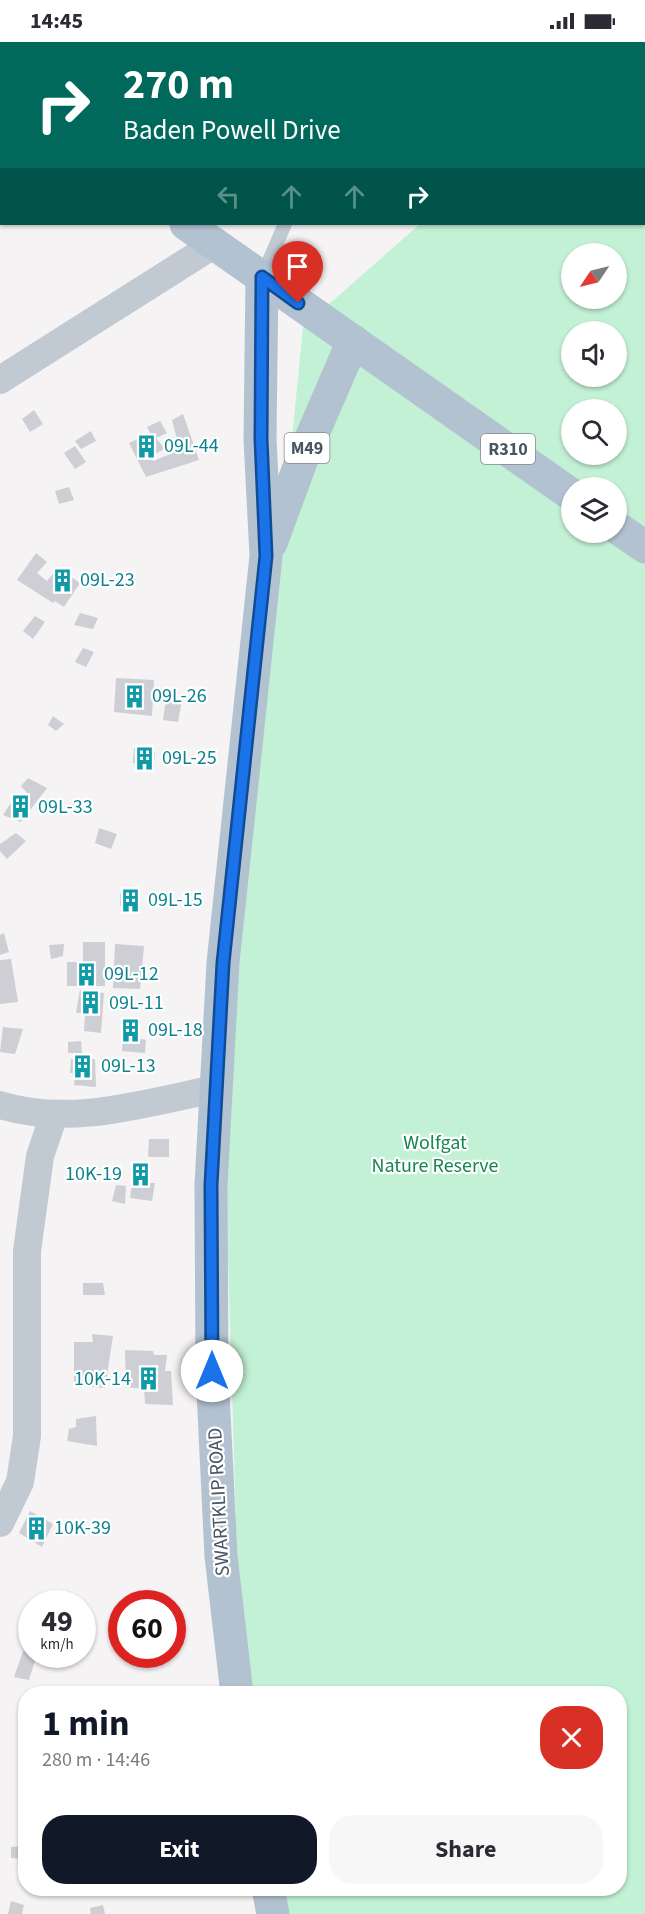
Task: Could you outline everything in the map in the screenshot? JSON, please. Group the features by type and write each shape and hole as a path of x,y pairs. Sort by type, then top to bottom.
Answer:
{"main road":[{"name":"R310","path":"187,225 561,487"},
{"name":"SWARTKLIP ROAD","path":"236,1686 221,1556 212,1371 211,1185 227,916 266,556 261,439 262,277"},
{"name":"SWARTKLIP ROAD","path":"266,556 302,459 352,341"},
{"path":"627,535 645,548"},
{"path":"270,1896 273,1914"}],"street":[{"path":"0,380 215,244"},
{"path":"0,1104 23,1112 54,1115 108,1111 215,1089"},
{"path":"0,1523 20,1482 27,1436 27,1251 40,1156 54,1115"}],"lane":[{"path":"262,277 285,225"}],"green space":[{"name":"Wolfgat Nature Reserve","path":"419,225 645,225 645,1914 265,1914 261,1896 627,1896 627,1686 241,1686 224,1121 303,327"}],"building":[{"path":"34,410 43,424 30,432 22,419"},
{"name":"09L-44","path":"183,414 199,460 146,477 129,443 150,433 147,427 160,421 167,433 156,438 165,449 150,456 153,461 180,450 172,420"},
{"path":"91,431 96,441 81,449 75,441"},
{"path":"75,446 86,462 75,469 64,453"},
{"path":"69,487 74,500 59,504 55,491"},
{"name":"09L-23","path":"36,553 47,562 37,573 47,581 58,568 80,583 64,607 55,601 53,603 17,580"},
{"path":"80,613 98,618 93,629 74,625"},
{"path":"35,616 45,622 33,639 23,631"},
{"path":"83,648 94,652 86,667 75,662"},
{"name":"09L-26","path":"116,678 154,680 152,716 114,712"},
{"path":"166,699 182,700 178,722 163,720"},
{"path":"53,716 64,724 56,731 48,725"},
{"name":"09L-25","path":"134,748 155,752 154,766 133,763"},
{"name":"09L-33","path":"28,778 47,788 21,822 3,815 16,795 25,799 28,794 21,786"},
{"path":"99,828 117,834 111,849 95,843"},
{"path":"16,833 26,841 7,859 0,851 0,844"},
{"name":"09L-15","path":"140,893 139,907 120,906 120,894"},
{"path":"4,933 9,952 0,955 0,935"},
{"name":"09L-12","path":"83,942 105,942 105,986 67,986 67,962 83,962"},
{"path":"64,944 63,956 51,959 49,945"},
{"path":"115,944 144,946 140,989 113,988"},
{"path":"11,959 18,1002 0,1004 0,960"},
{"name":"09L-11","path":"80,990 104,993 101,1033 84,1031 85,1013 76,1013"},
{"name":"09L-18","path":"124,1020 138,1022 136,1038 146,1040 145,1053 122,1051"},
{"path":"3,1027 23,1029 15,1054 0,1052"},
{"path":"81,1041 82,1053 68,1053 68,1042"},
{"name":"09L-13","path":"71,1059 95,1059 96,1087 74,1085 75,1073 70,1073"},
{"path":"149,1139 169,1139 169,1157 148,1157"},
{"name":"10K-19","path":"135,1162 149,1165 147,1183 155,1183 152,1201 130,1198"},
{"path":"116,1185 126,1186 125,1204 112,1201"},
{"path":"83,1283 103,1283 105,1295 83,1295"},
{"path":"92,1334 113,1336 105,1388 74,1385 74,1342 93,1342"},
{"name":"10K-14","path":"125,1350 153,1351 154,1355 167,1355 165,1371 171,1371 173,1405 145,1404 144,1389 126,1387"},
{"path":"96,1416 97,1446 67,1441 69,1429 76,1427 76,1419"},
{"name":"10K-39","path":"30,1511 53,1524 42,1547 19,1533"},
{"path":"18,1666 18,1668 33,1668 29,1680 14,1677"},
{"path":"18,1846 18,1859 11,1858 11,1847"},
{"path":"11,1901 24,1905 22,1914 8,1914"},
{"path":"103,1905 105,1914 91,1914 90,1908"}],"place":[{"name":"09L-44","path":"146,446"},
{"name":"09L-23","path":"62,580"},
{"name":"09L-26","path":"134,696"},
{"name":"09L-25","path":"144,758"},
{"name":"09L-33","path":"20,807"},
{"name":"09L-15","path":"130,900"},
{"name":"09L-12","path":"86,974"},
{"name":"09L-11","path":"91,1003"},
{"name":"09L-18","path":"130,1030"},
{"name":"09L-13","path":"83,1066"},
{"name":"10K-19","path":"140,1174"},
{"name":"10K-14","path":"149,1379"},
{"name":"10K-39","path":"36,1528"}],"route":[{"path":"212,1371 211,1185 223,963 244,741 266,556 261,439 262,277 298,303"}]}
